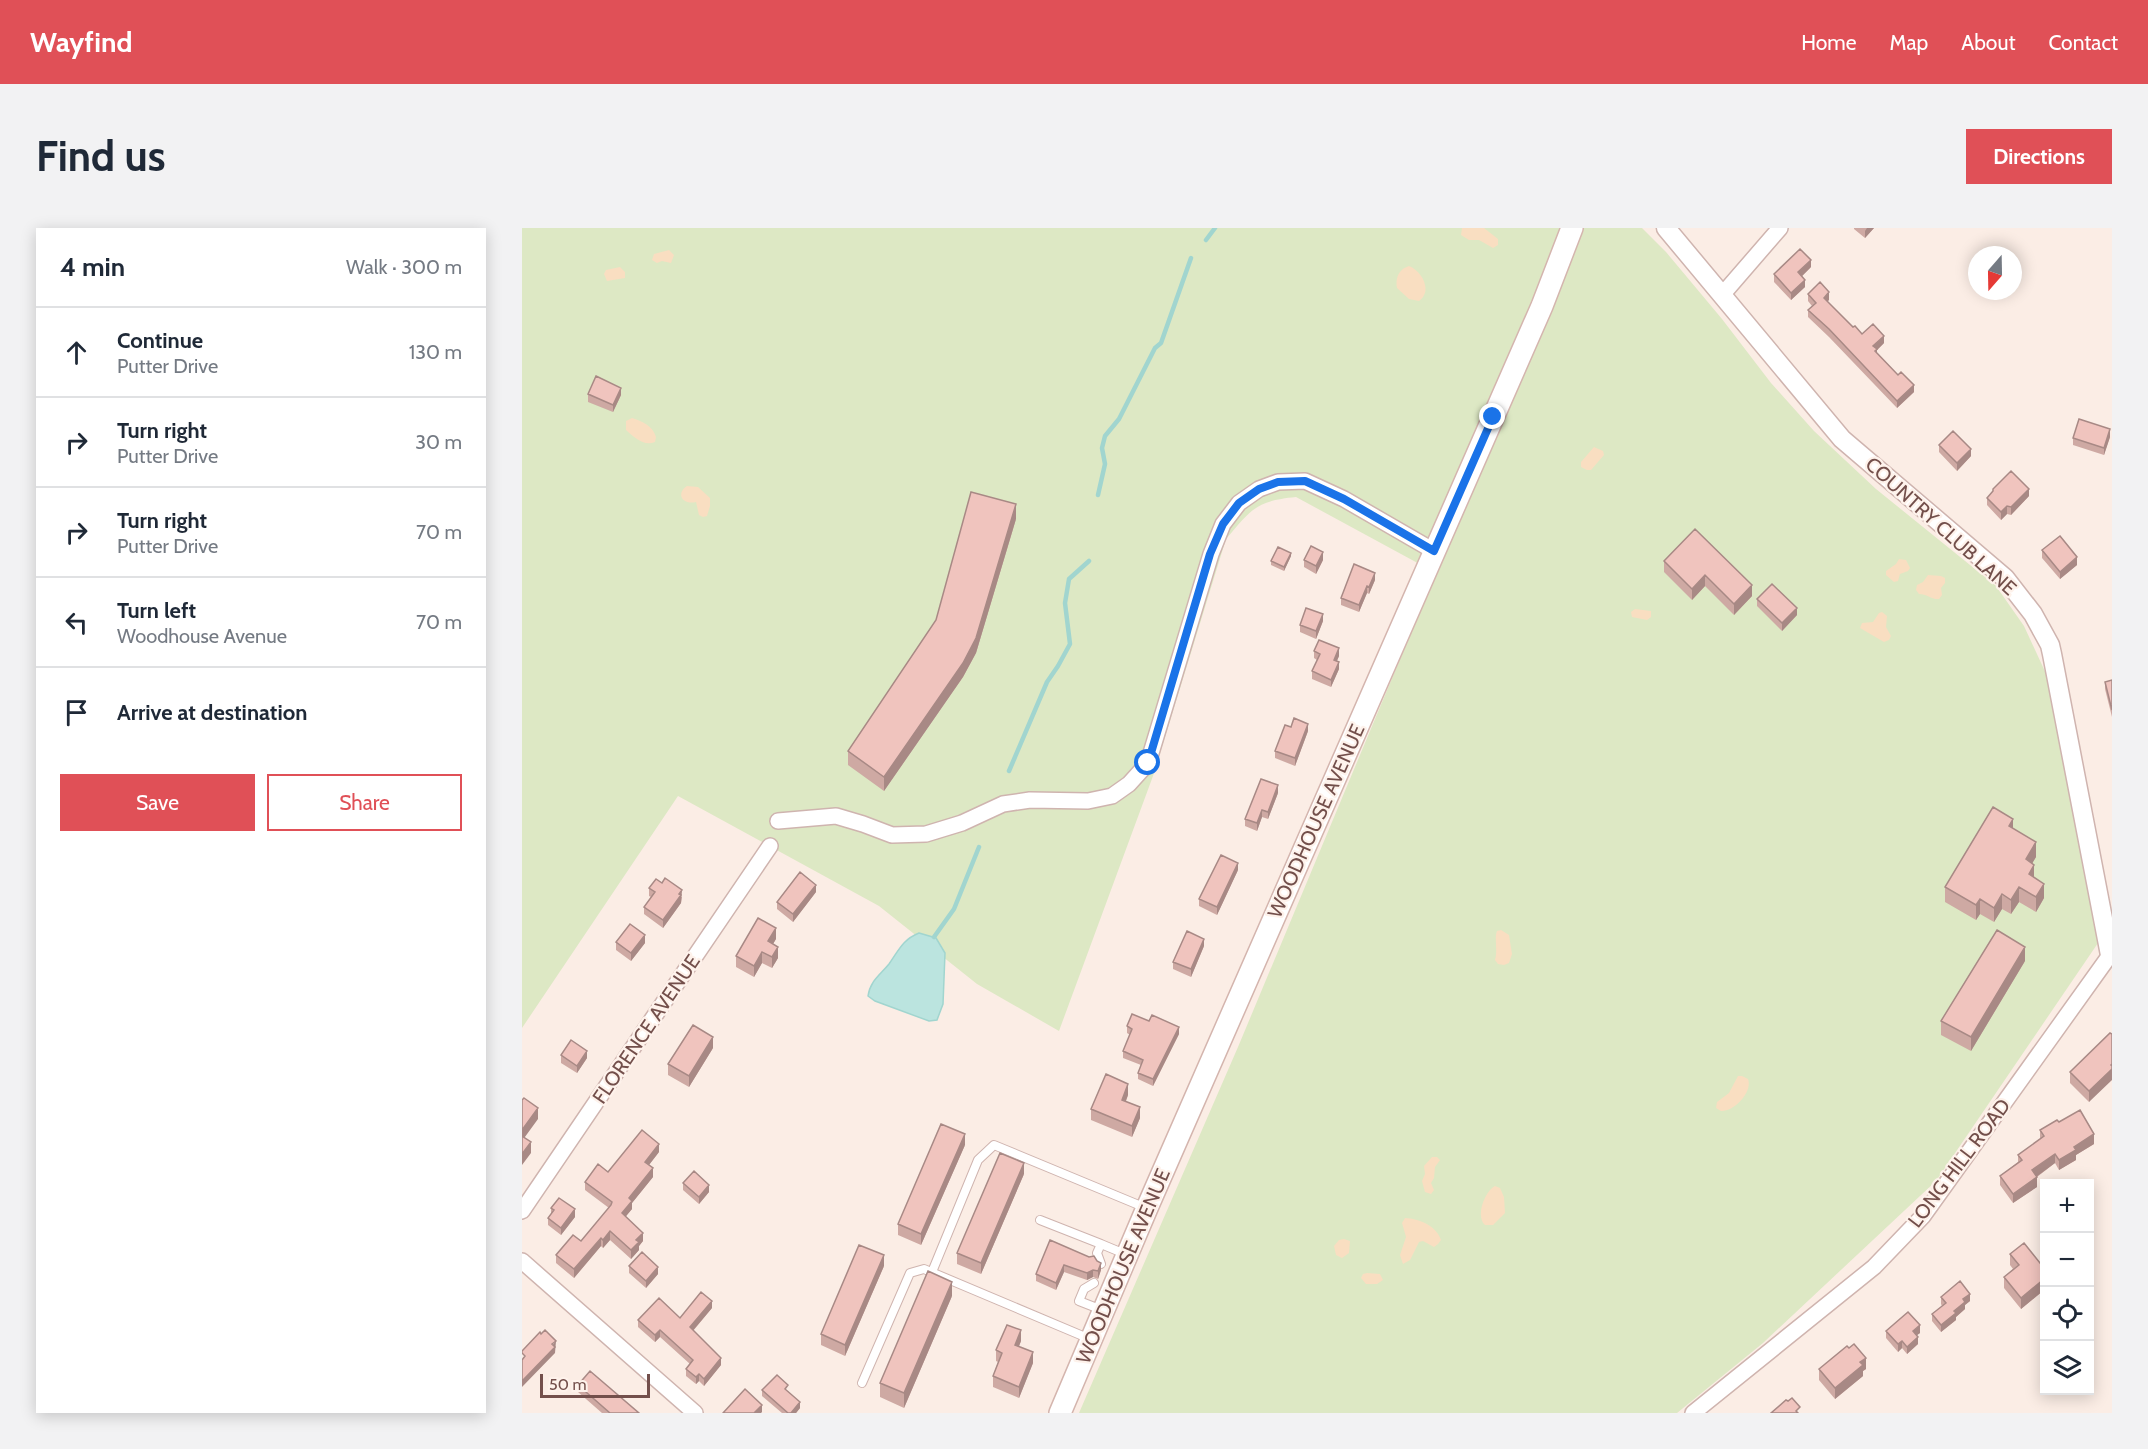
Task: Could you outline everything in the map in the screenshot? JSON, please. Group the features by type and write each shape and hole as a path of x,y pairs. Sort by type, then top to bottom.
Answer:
{"main road":[{"name":"WOODHOUSE AVENUE","path":"1060,1413 1147,1208 1542,306 1572,228"}],"street":[{"name":"COUNTRY CLUB LANE","path":"1666,228 1842,439 2005,578 2033,614 2050,645 2111,955"},
{"path":"1722,295 1780,228"},
{"path":"778,821 836,816 892,836 926,834 962,823 1003,804 1030,800 1088,801 1112,796 1129,784 1148,763 1223,524 1239,503 1259,489 1278,482 1305,481 1344,499 1434,551"},
{"name":"FLORENCE AVENUE","path":"522,1211 770,846"},
{"name":"LONG HILL ROAD","path":"1693,1413 1874,1267 1923,1216 2111,955"},
{"path":"522,1262 695,1413"}],"lane":[{"path":"932,1272 978,1160 994,1145 1147,1208"},
{"path":"1040,1220 1099,1248 1127,1255"},
{"path":"1090,1260 1099,1248"},
{"path":"1099,1248 1101,1264"},
{"path":"862,1383 910,1273 924,1269 1091,1340"},
{"path":"1083,1279 1084,1289 1079,1301 1104,1311"},
{"path":"1084,1289 1094,1283"}],"green space":[{"path":"522,228 1642,228 1666,252 1771,383 1814,431 1876,489 1996,586 2024,626 2048,678 2098,943 1936,1181 1763,1343 1677,1413 1079,1413 1238,1047 1436,573 1296,497 1262,504 1248,514 1226,539 1153,776 1059,1031 977,984 879,906 678,796 522,1028"}],"sand":[{"path":"1462,228 1484,228 1498,239 1498,245 1493,248 1479,240 1469,240 1461,235"},
{"path":"669,250 674,255 671,263 662,261 657,263 652,260 654,254"},
{"path":"1409,266 1418,272 1424,282 1425,292 1419,301 1409,299 1397,288 1398,274"},
{"path":"620,267 625,272 625,278 607,281 604,274 606,270"},
{"path":"632,418 650,427 655,433 655,442 643,442 626,430 626,421"},
{"path":"1594,447 1603,451 1604,455 1591,470 1587,470 1581,467 1581,462"},
{"path":"687,486 698,487 710,498 707,516 699,515 696,502 687,502 682,498 683,489"},
{"path":"1899,559 1906,560 1910,568 1900,574 1898,581 1894,582 1886,575 1886,571"},
{"path":"1928,575 1945,578 1939,599 1919,594 1916,590 1917,585 1923,582"},
{"path":"1635,609 1651,611 1651,617 1647,620 1632,617 1631,612"},
{"path":"1882,612 1887,616 1886,627 1891,636 1884,642 1860,628 1862,623 1873,622"},
{"path":"1501,930 1509,935 1512,954 1509,963 1504,965 1498,964 1495,960 1496,934"},
{"path":"1738,1076 1748,1079 1748,1090 1737,1105 1721,1111 1716,1108 1717,1102 1729,1093"},
{"path":"1432,1157 1440,1160 1435,1167 1431,1183 1434,1190 1431,1194 1425,1192 1422,1181 1425,1174 1424,1166"},
{"path":"1495,1186 1500,1188 1504,1197 1505,1213 1493,1225 1485,1225 1481,1216 1482,1204"},
{"path":"1405,1218 1431,1227 1441,1240 1434,1247 1423,1241 1419,1242 1410,1260 1403,1264 1400,1255 1406,1237 1402,1223"},
{"path":"1339,1240 1350,1241 1349,1253 1342,1258 1336,1255 1334,1246"},
{"path":"1367,1273 1380,1274 1383,1280 1377,1284 1366,1284 1361,1278"}],"water":[{"path":"919,933 936,938 945,953 943,1004 937,1020 929,1021 875,1001 868,996 873,982 901,946"}],"building":[{"path":"1800,249 1811,260 1798,272 1805,280 1791,293 1774,274"},
{"path":"1820,282 1829,292 1824,298 1853,327 1855,326 1862,334 1873,324 1884,336 1873,346 1877,349 1875,351 1898,375 1901,372 1914,385 1897,401 1808,310 1816,303 1808,294"},
{"path":"596,376 621,388 613,405 588,394"},
{"path":"2079,419 2110,429 2104,448 2073,438"},
{"path":"1953,431 1971,449 1957,463 1939,445"},
{"path":"2011,471 2029,489 2011,507 2007,506 2001,512 1987,498"},
{"path":"971,492 1016,504 976,638 963,663 884,777 848,751 936,620"},
{"path":"1695,529 1752,585 1734,604 1705,575 1692,589 1664,561"},
{"path":"2060,536 2077,557 2060,572 2042,550"},
{"path":"1311,546 1323,552 1316,566 1304,560"},
{"path":"1278,547 1291,553 1284,567 1271,561"},
{"path":"1354,564 1375,573 1359,605 1341,598"},
{"path":"1772,584 1797,608 1782,623 1757,599"},
{"path":"1306,608 1323,614 1316,631 1300,625"},
{"path":"1319,640 1339,648 1334,660 1339,662 1331,680 1312,671 1320,654 1314,651"},
{"path":"2112,680 2112,710 2105,682"},
{"path":"1294,718 1308,724 1295,758 1275,751 1285,725 1291,727"},
{"path":"1261,779 1278,785 1268,812 1262,810 1257,823 1245,819"},
{"path":"1993,807 2013,819 2009,826 2036,842 2026,859 2034,865 2029,874 2044,884 2036,897 2019,887 2011,900 2002,894 1994,908 1980,899 1976,905 1945,887"},
{"path":"1221,855 1238,863 1217,907 1199,899"},
{"path":"800,872 816,885 793,914 777,902"},
{"path":"665,878 682,890 679,894 681,895 663,920 644,907 655,892 649,888 656,879 662,883"},
{"path":"758,918 776,928 768,941 778,947 772,957 762,952 754,966 736,956"},
{"path":"630,924 645,935 631,953 616,942"},
{"path":"1997,930 2025,947 1971,1037 1941,1021"},
{"path":"1187,931 1204,939 1191,969 1173,962"},
{"path":"1132,1014 1149,1021 1152,1015 1179,1027 1153,1079 1138,1073 1143,1060 1123,1051 1132,1029 1127,1026"},
{"path":"693,1025 713,1037 689,1076 668,1064"},
{"path":"2110,1033 2112,1034 2112,1069 2089,1091 2070,1072"},
{"path":"571,1040 587,1051 577,1066 561,1055"},
{"path":"1106,1074 1128,1084 1122,1100 1140,1107 1132,1126 1091,1109"},
{"path":"524,1098 538,1108 522,1130 522,1100"},
{"path":"2080,1110 2094,1134 2074,1147 2076,1150 2059,1160 2055,1154 2032,1170 2037,1177 2013,1194 2000,1176 2022,1160 2018,1155 2044,1136 2040,1130"},
{"path":"941,1124 965,1134 921,1234 898,1224"},
{"path":"642,1130 659,1144 645,1162 653,1168 629,1198 632,1201 622,1213 643,1233 636,1240 639,1242 631,1250 610,1231 574,1269 556,1255 573,1235 581,1241 612,1202 585,1182 598,1164 608,1172"},
{"path":"522,1136 531,1142 522,1154"},
{"path":"1000,1153 1024,1163 981,1263 957,1253"},
{"path":"694,1171 709,1185 699,1197 683,1183"},
{"path":"559,1198 575,1209 561,1228 548,1218 554,1210 551,1208"},
{"path":"1050,1240 1089,1257 1094,1256 1101,1263 1098,1271 1093,1270 1087,1273 1064,1265 1056,1283 1036,1274"},
{"path":"2024,1243 2040,1263 2040,1282 2021,1298 2004,1277 2019,1265 2010,1254"},
{"path":"859,1245 884,1255 845,1345 821,1334"},
{"path":"642,1252 658,1267 646,1281 629,1266"},
{"path":"928,1271 952,1282 904,1393 880,1383"},
{"path":"1960,1281 1970,1294 1963,1299 1965,1302 1954,1311 1956,1313 1941,1325 1932,1314 1946,1303 1941,1297"},
{"path":"701,1292 712,1301 690,1327 721,1358 704,1379 699,1374 696,1377 686,1369 693,1360 660,1330 655,1335 638,1320 659,1298 680,1318"},
{"path":"1908,1312 1920,1325 1913,1331 1918,1337 1907,1347 1902,1341 1898,1344 1886,1331"},
{"path":"1007,1325 1021,1330 1015,1345 1033,1352 1019,1387 993,1376 1002,1353 996,1350"},
{"path":"545,1330 556,1341 552,1344 555,1347 522,1381 522,1360 525,1356 522,1351 540,1332 541,1334"},
{"path":"1854,1344 1866,1358 1860,1362 1863,1365 1835,1388 1819,1369 1847,1346 1849,1348"},
{"path":"590,1371 639,1413 610,1413 578,1385"},
{"path":"777,1375 788,1385 785,1389 800,1402 791,1413 788,1413 762,1390"},
{"path":"745,1389 762,1405 754,1413 723,1413"},
{"path":"1792,1398 1800,1407 1796,1411 1798,1413 1771,1413 1786,1400"}],"waterway":[{"path":"1206,240 1215,228"},
{"path":"1098,495 1105,464 1102,448 1105,436 1119,419 1155,348 1161,343 1191,258"},
{"path":"1009,771 1047,682 1070,644 1065,603 1069,579 1089,561"},
{"path":"934,937 954,909 979,847"}],"route":[{"path":"1148,763 1210,554 1223,524 1239,503 1259,489 1278,482 1305,481 1344,499 1434,551 1493,417"}]}
